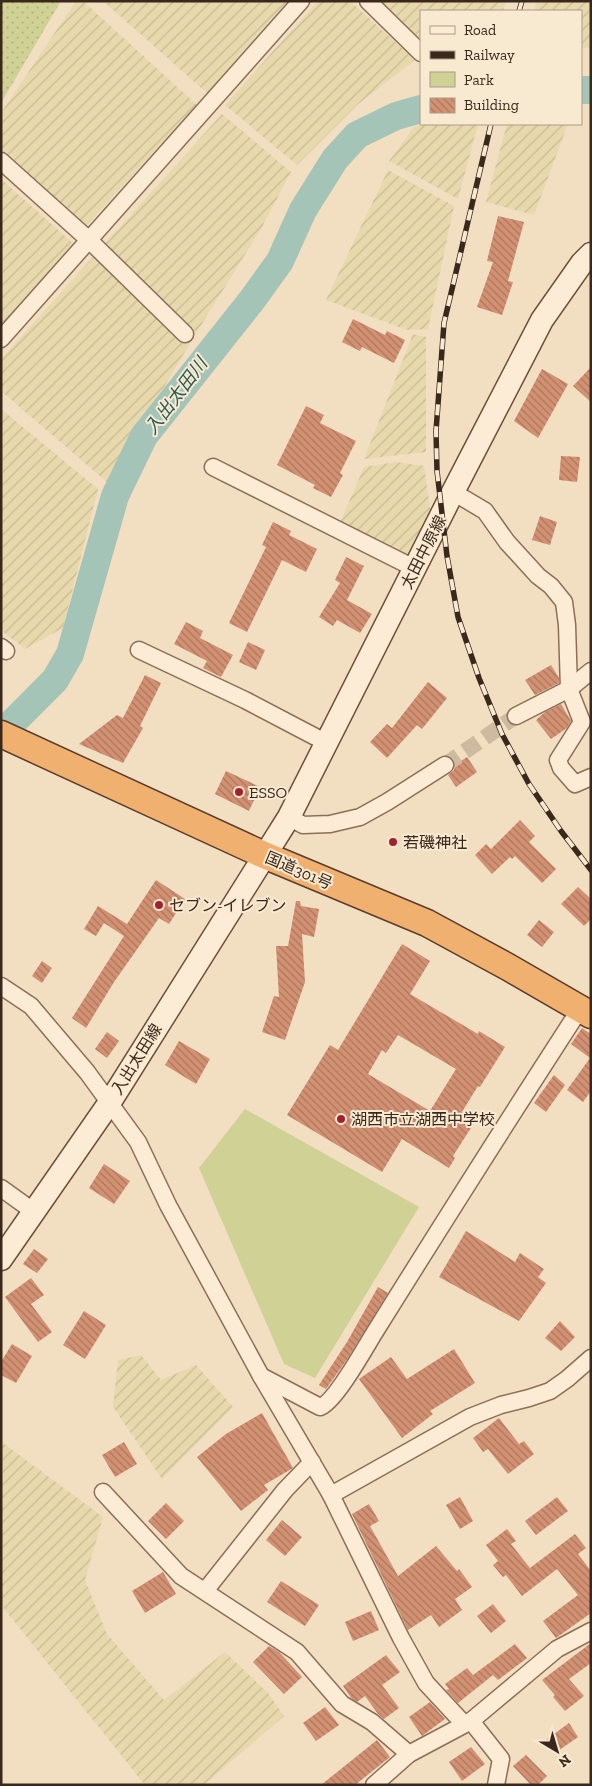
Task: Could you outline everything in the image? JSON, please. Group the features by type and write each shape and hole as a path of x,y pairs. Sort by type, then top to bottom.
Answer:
{"highway":[{"name":"国道301号","path":"1,734 264,855 427,923 585,1012"}],"main road":[{"name":"太田中原線","path":"264,855 289,817 414,568 542,320 582,263 591,254"},
{"name":"入出太田線","path":"1,1259 110,1102 264,855"}],"street":[{"path":"1,339 301,1"},
{"path":"368,1 420,52"},
{"path":"1,161 89,240 184,334"},
{"path":"213,467 414,568"},
{"path":"453,492 485,511 507,542 538,576 551,586 564,602 567,625 569,690 582,722 558,760 560,768 576,784 591,778"},
{"path":"139,650 244,700 327,743"},
{"path":"516,716 569,690 591,671"},
{"path":"289,817 303,825 330,824 360,817 445,765"},
{"path":"1,986 30,1006 87,1072 138,1142 168,1205 261,1376 331,1495 401,1638 426,1683 468,1722 501,1759 496,1785"},
{"path":"261,1376 320,1407 331,1400 360,1357 481,1163 585,1012"},
{"path":"1,1188 33,1211"},
{"path":"331,1495 470,1417 501,1404 529,1398 550,1390 567,1379 591,1358"},
{"path":"205,1591 285,1490 312,1462"},
{"path":"103,1492 181,1576 297,1652 342,1704 372,1722 409,1754"},
{"path":"374,1785 409,1754 468,1722 557,1649 591,1632"}],"shaded area":[{"path":"76,1 83,1 197,105 85,227 1,152 1,113"},
{"path":"103,1 288,1 207,93"},
{"path":"318,1 350,1 415,60 357,105 297,165 225,105"},
{"path":"381,1 506,1 503,10 420,10 420,38"},
{"path":"537,1 591,1 591,47 582,49 582,10 534,10"},
{"path":"222,114 291,172 261,229 193,338 108,483 1,391 1,359"},
{"path":"423,125 478,125 458,199 389,161 414,127"},
{"path":"507,125 568,125 534,215 486,202"},
{"path":"388,170 454,206 428,329 407,330 326,300"},
{"path":"1,179 76,246 1,330"},
{"path":"413,334 426,337 426,452 364,459"},
{"path":"1,409 98,489 63,628 25,649 1,630"},
{"path":"396,462 424,466 431,515 409,565 339,525 364,467"},
{"path":"141,1355 161,1380 196,1365 233,1407 162,1479 113,1407 118,1360"},
{"path":"3,1443 103,1517 85,1580 107,1634 164,1700 225,1652 268,1693 284,1716 204,1785 145,1785 1,1605 1,1444"}],"green space":[{"path":"1,1 61,1 1,103"},
{"path":"245,1109 419,1207 315,1378 284,1364 199,1168"}],"building":[{"path":"498,216 524,222 508,281 513,282 502,315 477,307 493,262 487,261"},
{"path":"353,319 385,335 387,331 405,340 394,363 362,347 360,351 342,342"},
{"path":"591,367 591,402 573,386"},
{"path":"542,369 568,384 538,438 514,421"},
{"path":"306,406 324,415 320,423 356,441 340,473 343,475 331,497 313,488 315,485 277,465"},
{"path":"561,456 580,457 577,482 559,480"},
{"path":"540,516 557,522 550,545 532,540"},
{"path":"273,522 291,531 289,535 317,549 306,572 282,560 247,632 229,623 266,547 262,545"},
{"path":"346,557 364,566 347,600 372,614 360,633 337,620 333,626 319,617 340,583 335,580"},
{"path":"186,622 203,631 200,638 233,655 221,677 203,668 207,661 174,644"},
{"path":"248,642 265,650 256,670 239,662"},
{"path":"551,665 559,678 559,683 535,695 525,680"},
{"path":"145,675 161,683 140,726 143,728 123,763 79,744 117,715 123,718"},
{"path":"428,682 447,698 422,729 417,725 387,758 370,742 387,724 392,728"},
{"path":"561,704 571,721 567,728 551,739 536,720 545,712"},
{"path":"467,757 477,772 456,787 448,775 454,770 455,765"},
{"path":"226,771 260,787 249,811 215,794"},
{"path":"520,820 535,836 529,842 556,869 542,883 515,856 512,859 510,857 492,874 475,855 486,844 491,849"},
{"path":"156,880 185,899 169,924 159,918 114,982 86,1028 72,1018 124,936 104,923 96,936 84,929 98,906 127,924"},
{"path":"578,887 591,899 591,919 584,926 561,904"},
{"path":"296,901 300,901 301,906 319,909 314,937 302,934 305,982 285,1040 262,1032 274,996 279,997 276,946 288,946"},
{"path":"539,920 554,932 542,947 527,935"},
{"path":"402,944 430,961 410,994 478,1034 479,1031 505,1047 462,1112 476,1120 453,1156 455,1158 449,1168 402,1139 382,1172 287,1115 330,1045 338,1050","holes":["398,1035 456,1069 430,1111 368,1074 382,1050 386,1053"]},
{"path":"42,961 52,968 42,983 32,976"},
{"path":"582,1028 591,1034 591,1091 583,1102 567,1090 590,1058 571,1044"},
{"path":"107,1032 119,1041 107,1058 95,1049"},
{"path":"179,1041 210,1059 196,1084 165,1065"},
{"path":"554,1075 565,1085 546,1112 534,1103"},
{"path":"104,1164 130,1181 114,1204 89,1188"},
{"path":"466,1231 515,1262 520,1253 544,1269 538,1277 546,1283 519,1321 439,1277"},
{"path":"34,1249 48,1259 37,1273 23,1264"},
{"path":"31,1278 44,1295 31,1304 52,1332 38,1342 5,1297"},
{"path":"378,1287 388,1293 348,1358 326,1389 319,1385 347,1342"},
{"path":"84,1311 106,1325 85,1359 63,1345"},
{"path":"560,1321 575,1337 561,1351 545,1338"},
{"path":"12,1344 32,1356 16,1383 1,1375 1,1362"},
{"path":"454,1349 475,1383 430,1411 433,1414 402,1438 359,1379 391,1357 407,1379"},
{"path":"262,1413 293,1468 264,1485 268,1490 241,1511 197,1457 226,1434"},
{"path":"499,1418 519,1444 524,1441 534,1454 508,1474 488,1449 483,1452 473,1438"},
{"path":"124,1442 137,1464 115,1477 102,1455"},
{"path":"460,1497 473,1521 460,1529 446,1505"},
{"path":"557,1497 568,1511 536,1535 525,1521"},
{"path":"166,1503 184,1521 166,1539 148,1521"},
{"path":"369,1504 379,1521 370,1526 398,1576 436,1546 457,1571 459,1569 472,1587 455,1599 462,1610 439,1627 431,1615 408,1630 352,1514"},
{"path":"282,1520 302,1537 285,1556 266,1540"},
{"path":"507,1529 516,1541 511,1544 530,1568 575,1534 586,1548 578,1554 591,1571 591,1613 556,1638 543,1621 578,1595 557,1569 522,1596 506,1575 503,1577 493,1565 498,1561 486,1545"},
{"path":"163,1572 176,1594 145,1613 132,1591"},
{"path":"281,1581 319,1605 305,1626 267,1602"},
{"path":"493,1604 506,1621 491,1633 477,1616"},
{"path":"371,1611 379,1630 353,1641 345,1622"},
{"path":"591,1643 591,1663 569,1679 584,1696 565,1711 553,1697 555,1695 542,1680"},
{"path":"515,1644 527,1658 498,1680 493,1675 458,1703 446,1690 449,1689 445,1684 467,1668 473,1675"},
{"path":"269,1646 279,1652 302,1677 284,1694 253,1662"},
{"path":"386,1655 400,1672 382,1685 399,1708 384,1719 365,1696 357,1702 352,1699 343,1686"},
{"path":"430,1702 445,1719 422,1736 409,1717"},
{"path":"325,1707 339,1725 316,1741 303,1723"},
{"path":"569,1723 578,1737 555,1753 546,1740"},
{"path":"377,1740 390,1757 355,1785 321,1785"},
{"path":"471,1747 485,1764 462,1781 449,1762"},
{"path":"526,1755 547,1776 538,1785 531,1785 513,1766"}],"waterway":[{"name":"入出太田川","path":"582,90 591,90"},
{"name":"入出太田川","path":"1,734 55,680 70,654 115,496 144,436 252,300 280,261 303,210 335,159 357,135 396,116 420,109"}],"tunnel":[{"path":"445,765 516,716"}],"railway":[{"path":"519,10 522,1"},
{"path":"491,125 444,323 436,431 437,471 447,556 458,617 479,678 502,734 529,784 561,831 591,870"}],"place":[{"name":"ESSO","path":"239,792"},
{"name":"若磯神社","path":"393,842"},
{"name":"セブン-イレブン","path":"159,905"},
{"name":"湖西市立湖西中学校","path":"341,1119"}]}
